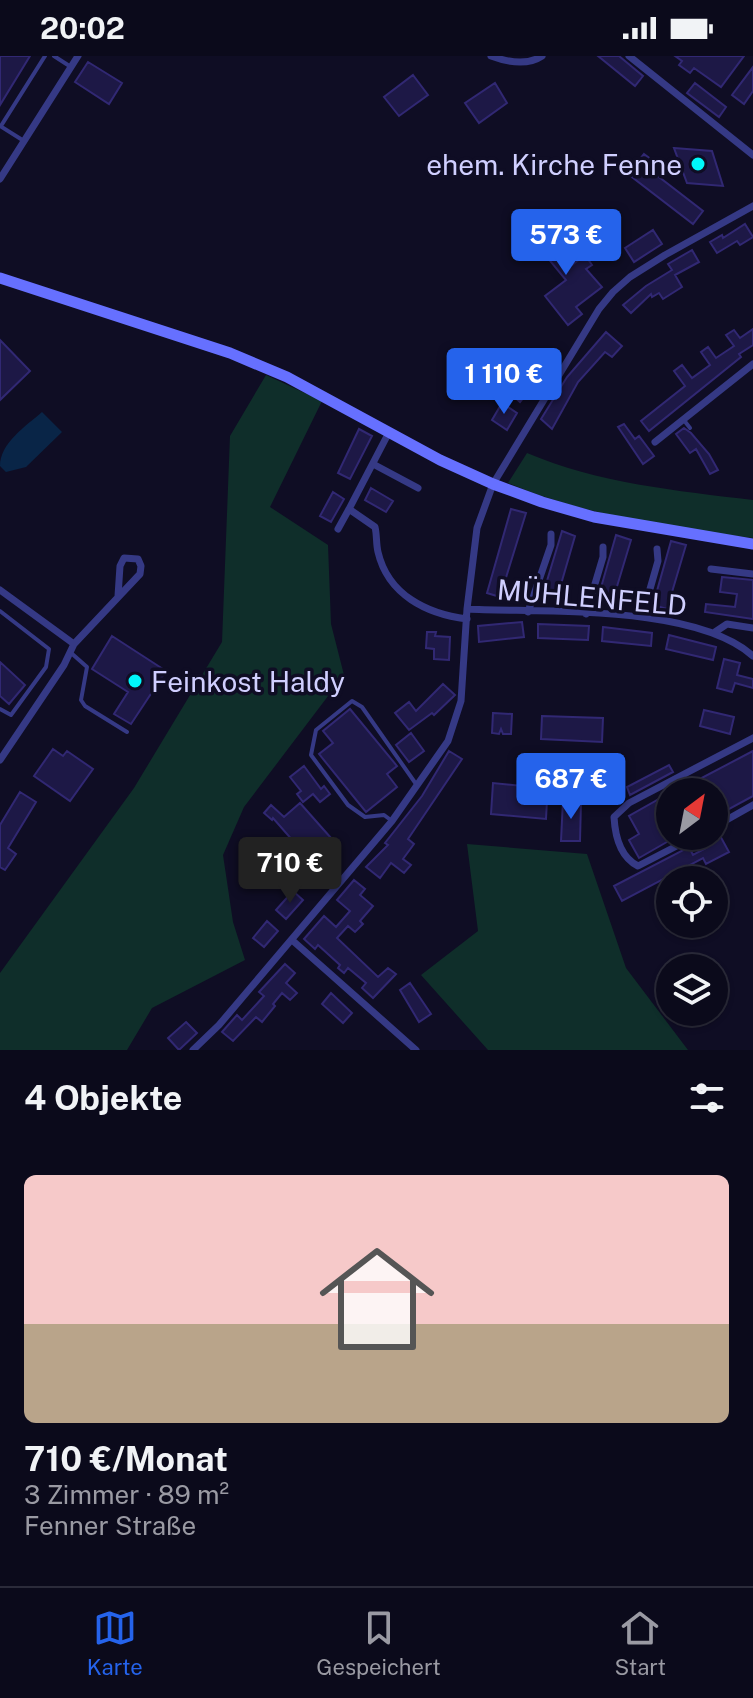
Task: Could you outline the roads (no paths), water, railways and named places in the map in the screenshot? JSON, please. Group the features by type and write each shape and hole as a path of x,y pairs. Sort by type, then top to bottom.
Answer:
{"main road":[{"path":"0,278 230,353 287,377 493,484 594,517 753,544"}],"street":[{"path":"0,179 78,56"},
{"path":"491,56 522,62 534,61 542,56"},
{"path":"632,57 753,155"},
{"path":"193,1050 219,1025 392,821 442,751 458,715 477,528 493,484 599,309 630,277 752,209"},
{"path":"655,442 753,364"},
{"path":"338,529 386,438"},
{"path":"373,464 418,488"},
{"path":"349,509 375,527 382,564 393,583 410,600 442,616 467,619"},
{"path":"528,612 551,545 551,534"},
{"path":"586,614 603,557 603,547"},
{"path":"642,617 658,561 657,549"},
{"path":"0,760 74,644 140,574 138,559 124,558 120,566 118,596"},
{"path":"711,569 753,574"},
{"path":"0,590 74,644"},
{"name":"MÜHLENFELD","path":"467,609 642,617 715,632 753,656"},
{"path":"715,632 727,624 753,628"},
{"path":"677,778 753,738"},
{"path":"656,789 629,803 614,817 615,829 632,864 638,866 669,850"},
{"path":"728,819 753,805"},
{"path":"292,940 416,1050"}],"lane":[{"path":"24,141 0,126 45,56"},
{"path":"54,56 71,67"},
{"path":"683,419 690,428"},
{"path":"0,611 49,649 46,667 11,715 0,709"},
{"path":"70,652 87,667 81,700 85,706 127,732"},
{"path":"392,821 384,815 365,817 348,805 311,755 316,730 352,701 362,707 418,786"}],"water":[{"path":"42,412 62,432 26,467 6,472 0,466 4,450"}],"place":[{"name":"ehem. Kirche Fenne","path":"698,164"},
{"name":"Feinkost Haldy","path":"135,681"}]}
